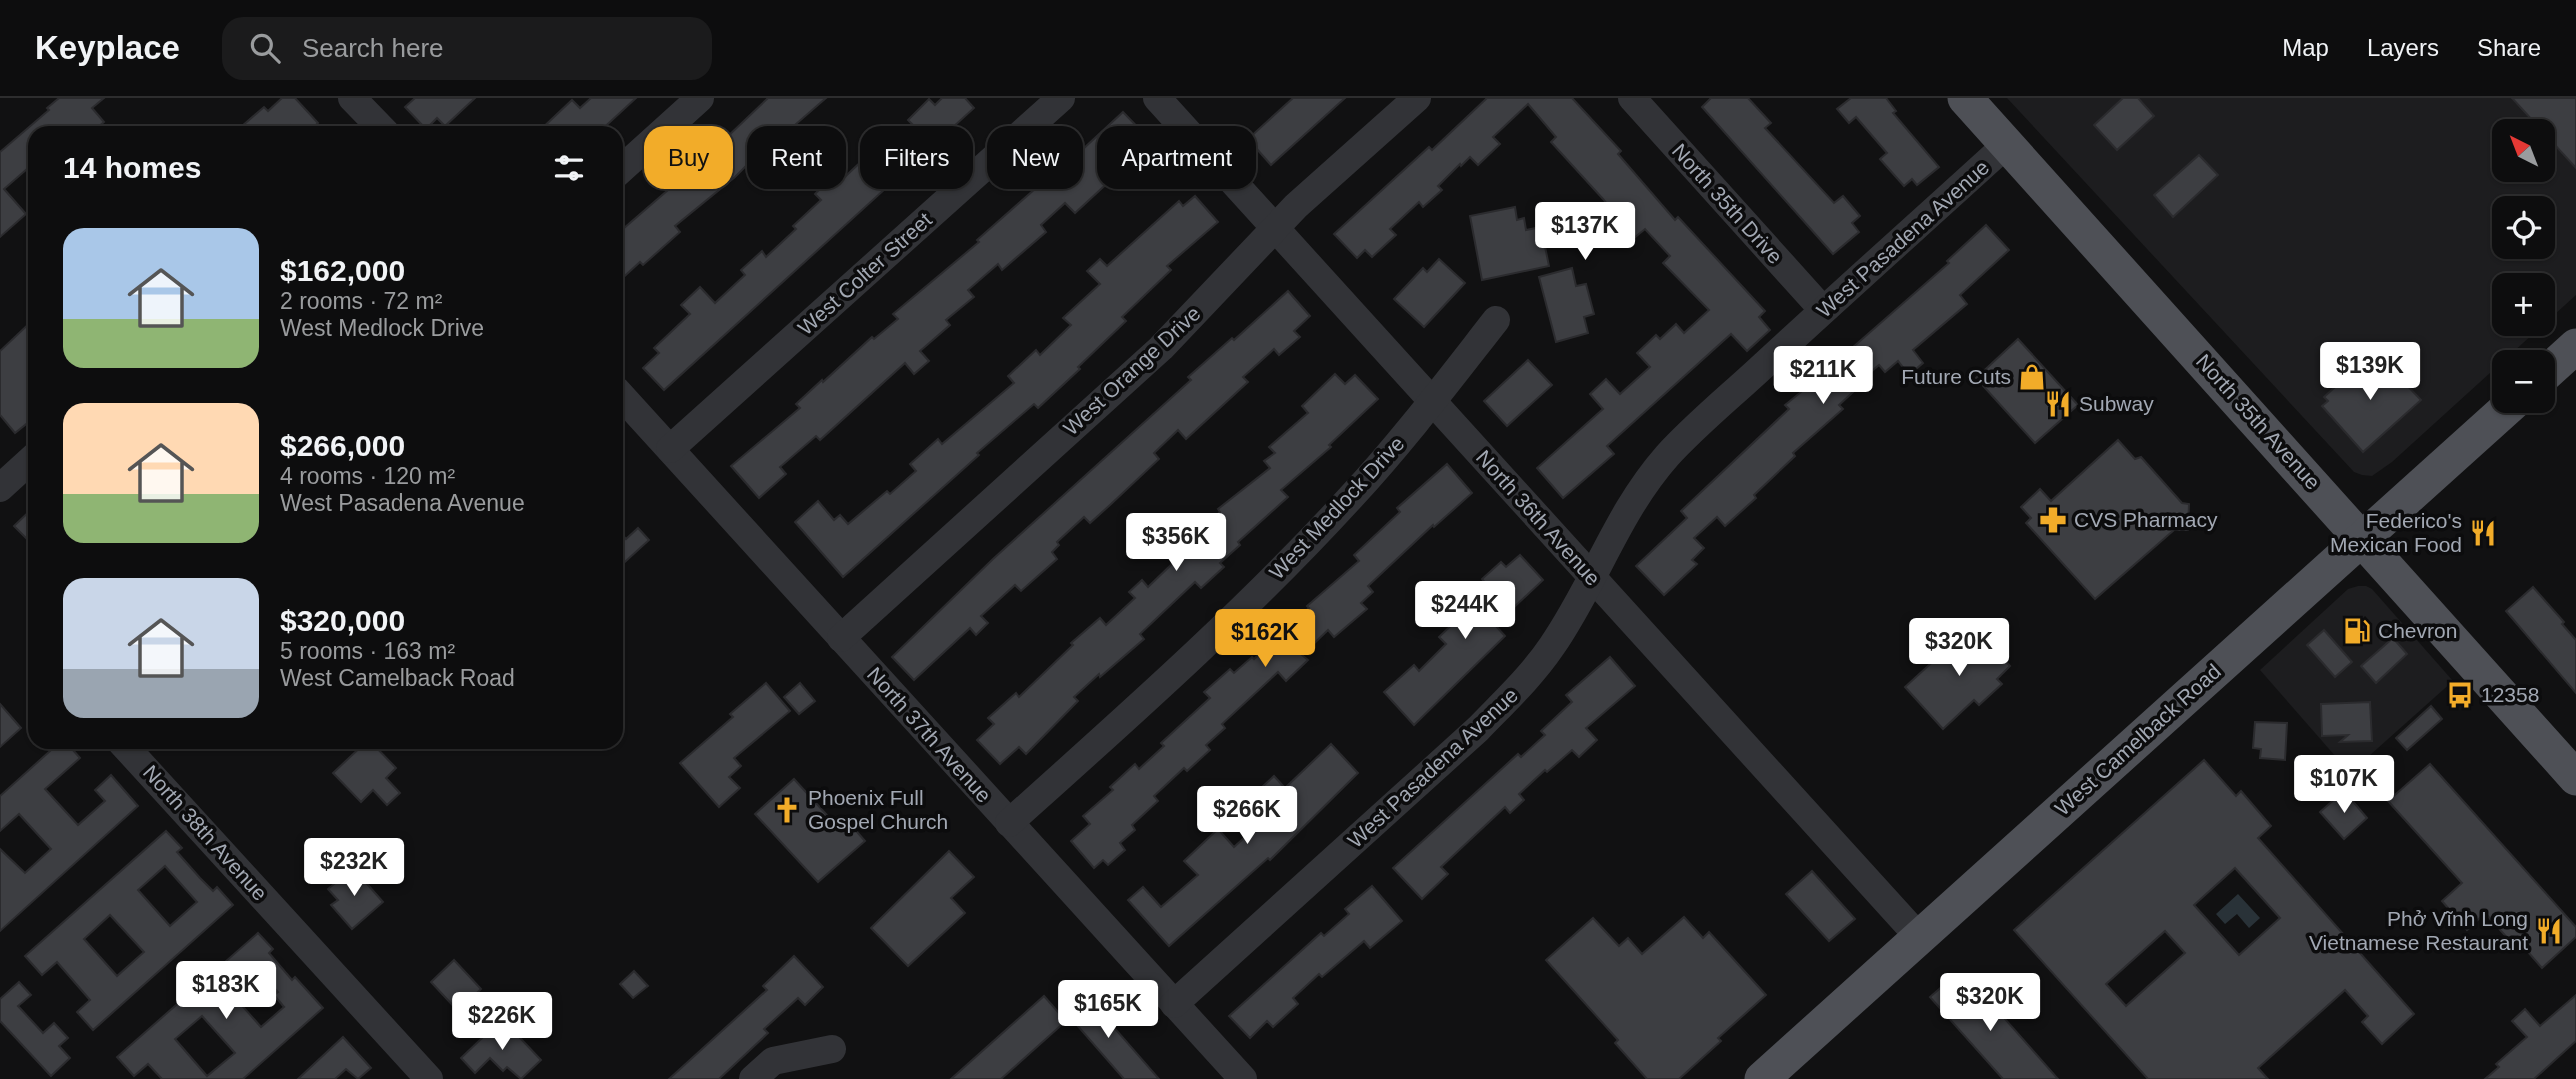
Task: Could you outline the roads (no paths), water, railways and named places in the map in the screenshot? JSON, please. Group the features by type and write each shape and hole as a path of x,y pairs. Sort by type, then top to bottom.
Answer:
{"main road":[{"name":"North 35th Avenue","path":"1965,98 2576,778"},
{"path":"2555,365 2576,346"},
{"name":"West Camelback Road","path":"1762,1079 2502,413"}],"street":[{"path":"353,98 379,126"},
{"path":"623,168 700,98"},
{"name":"West Colter Street","path":"670,449 1061,98"},
{"name":"North 36th Avenue","path":"1157,98 1919,937"},
{"name":"West Orange Drive","path":"841,638 1161,348 1275,227 1417,98"},
{"name":"North 35th Drive","path":"1632,98 1823,310"},
{"name":"West Pasadena Avenue","path":"1174,1004 1478,729 1521,685 1552,646 1592,578 1612,535 1638,494 1668,455 2007,144"},
{"name":"West Medlock Drive","path":"1009,823 1221,629 1297,554 1352,496 1496,320"},
{"name":"North 37th Avenue","path":"623,398 1242,1079"},
{"path":"0,488 28,463"},
{"name":"North 38th Avenue","path":"127,749 429,1079"},
{"path":"753,1079 773,1061 832,1049"}],"place":[{"name":"Future Cuts","path":"2032,377"},
{"name":"Subway","path":"2058,404"},
{"name":"CVS Pharmacy","path":"2053,520"},
{"name":"Federico's Mexican Food","path":"2483,533"},
{"name":"Chevron","path":"2357,631"},
{"name":"12358","path":"2460,695"},
{"name":"Phoenix Full Gospel Church","path":"787,810"},
{"name":"Phở Vĩnh Long Vietnamese Restaurant","path":"2549,931"}]}
